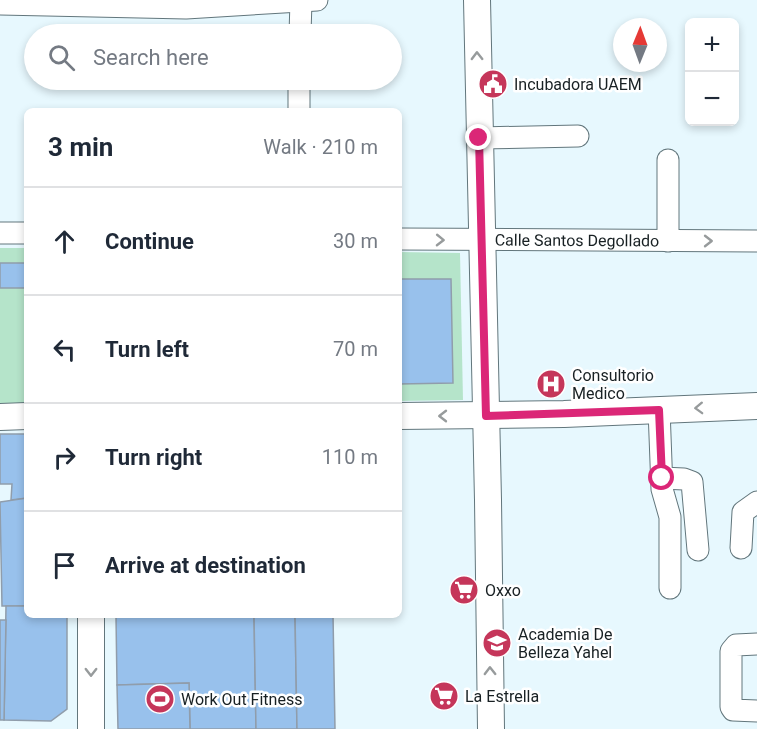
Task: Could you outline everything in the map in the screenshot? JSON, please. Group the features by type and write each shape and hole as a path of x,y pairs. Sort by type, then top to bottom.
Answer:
{"main road":[{"path":"477,0 490,729"},
{"path":"402,416 486,416 757,406"},
{"path":"0,417 24,416"},
{"path":"91,618 92,729"}],"street":[{"path":"0,4 187,4 309,1 303,24"},
{"path":"299,90 299,108"},
{"path":"479,138 579,136"},
{"path":"668,160 668,241"},
{"path":"0,233 24,233"},
{"name":"Calle Santos Degollado","path":"402,239 757,241"},
{"path":"659,410 663,497 670,517 670,588"},
{"path":"662,478 684,479 692,482 698,550"},
{"path":"741,548 743,512 757,502"},
{"path":"757,644 733,647 731,674 731,709 757,711"}],"green space":[{"path":"0,248 24,248 24,405 0,404"},
{"path":"402,252 460,253 463,400 402,401"}],"building":[{"path":"0,263 24,263 24,288 0,288"},
{"path":"402,279 451,279 453,383 402,384"},
{"path":"0,434 24,434 24,498 11,500 12,484 0,484"},
{"path":"24,498 24,606 2,606 0,502"},
{"path":"6,606 24,606 24,618 67,618 67,709 51,721 4,720"},
{"path":"116,618 254,618 256,729 190,729 189,683 117,685"},
{"path":"254,618 295,618 297,729 256,729"},
{"path":"295,618 333,618 335,729 297,729"},
{"path":"0,620 6,620 4,720 0,720"},
{"path":"189,683 190,729 118,729 117,685"}],"place":[{"name":"Incubadora UAEM","path":"493,84"},
{"name":"Consultorio Medico","path":"551,384"},
{"name":"Oxxo","path":"464,590"},
{"name":"Academia De Belleza Yahel","path":"497,643"},
{"name":"La Estrella","path":"444,696"},
{"name":"Work Out Fitness","path":"160,699"}],"route":[{"path":"479,138 486,416 659,410 662,478"}]}
